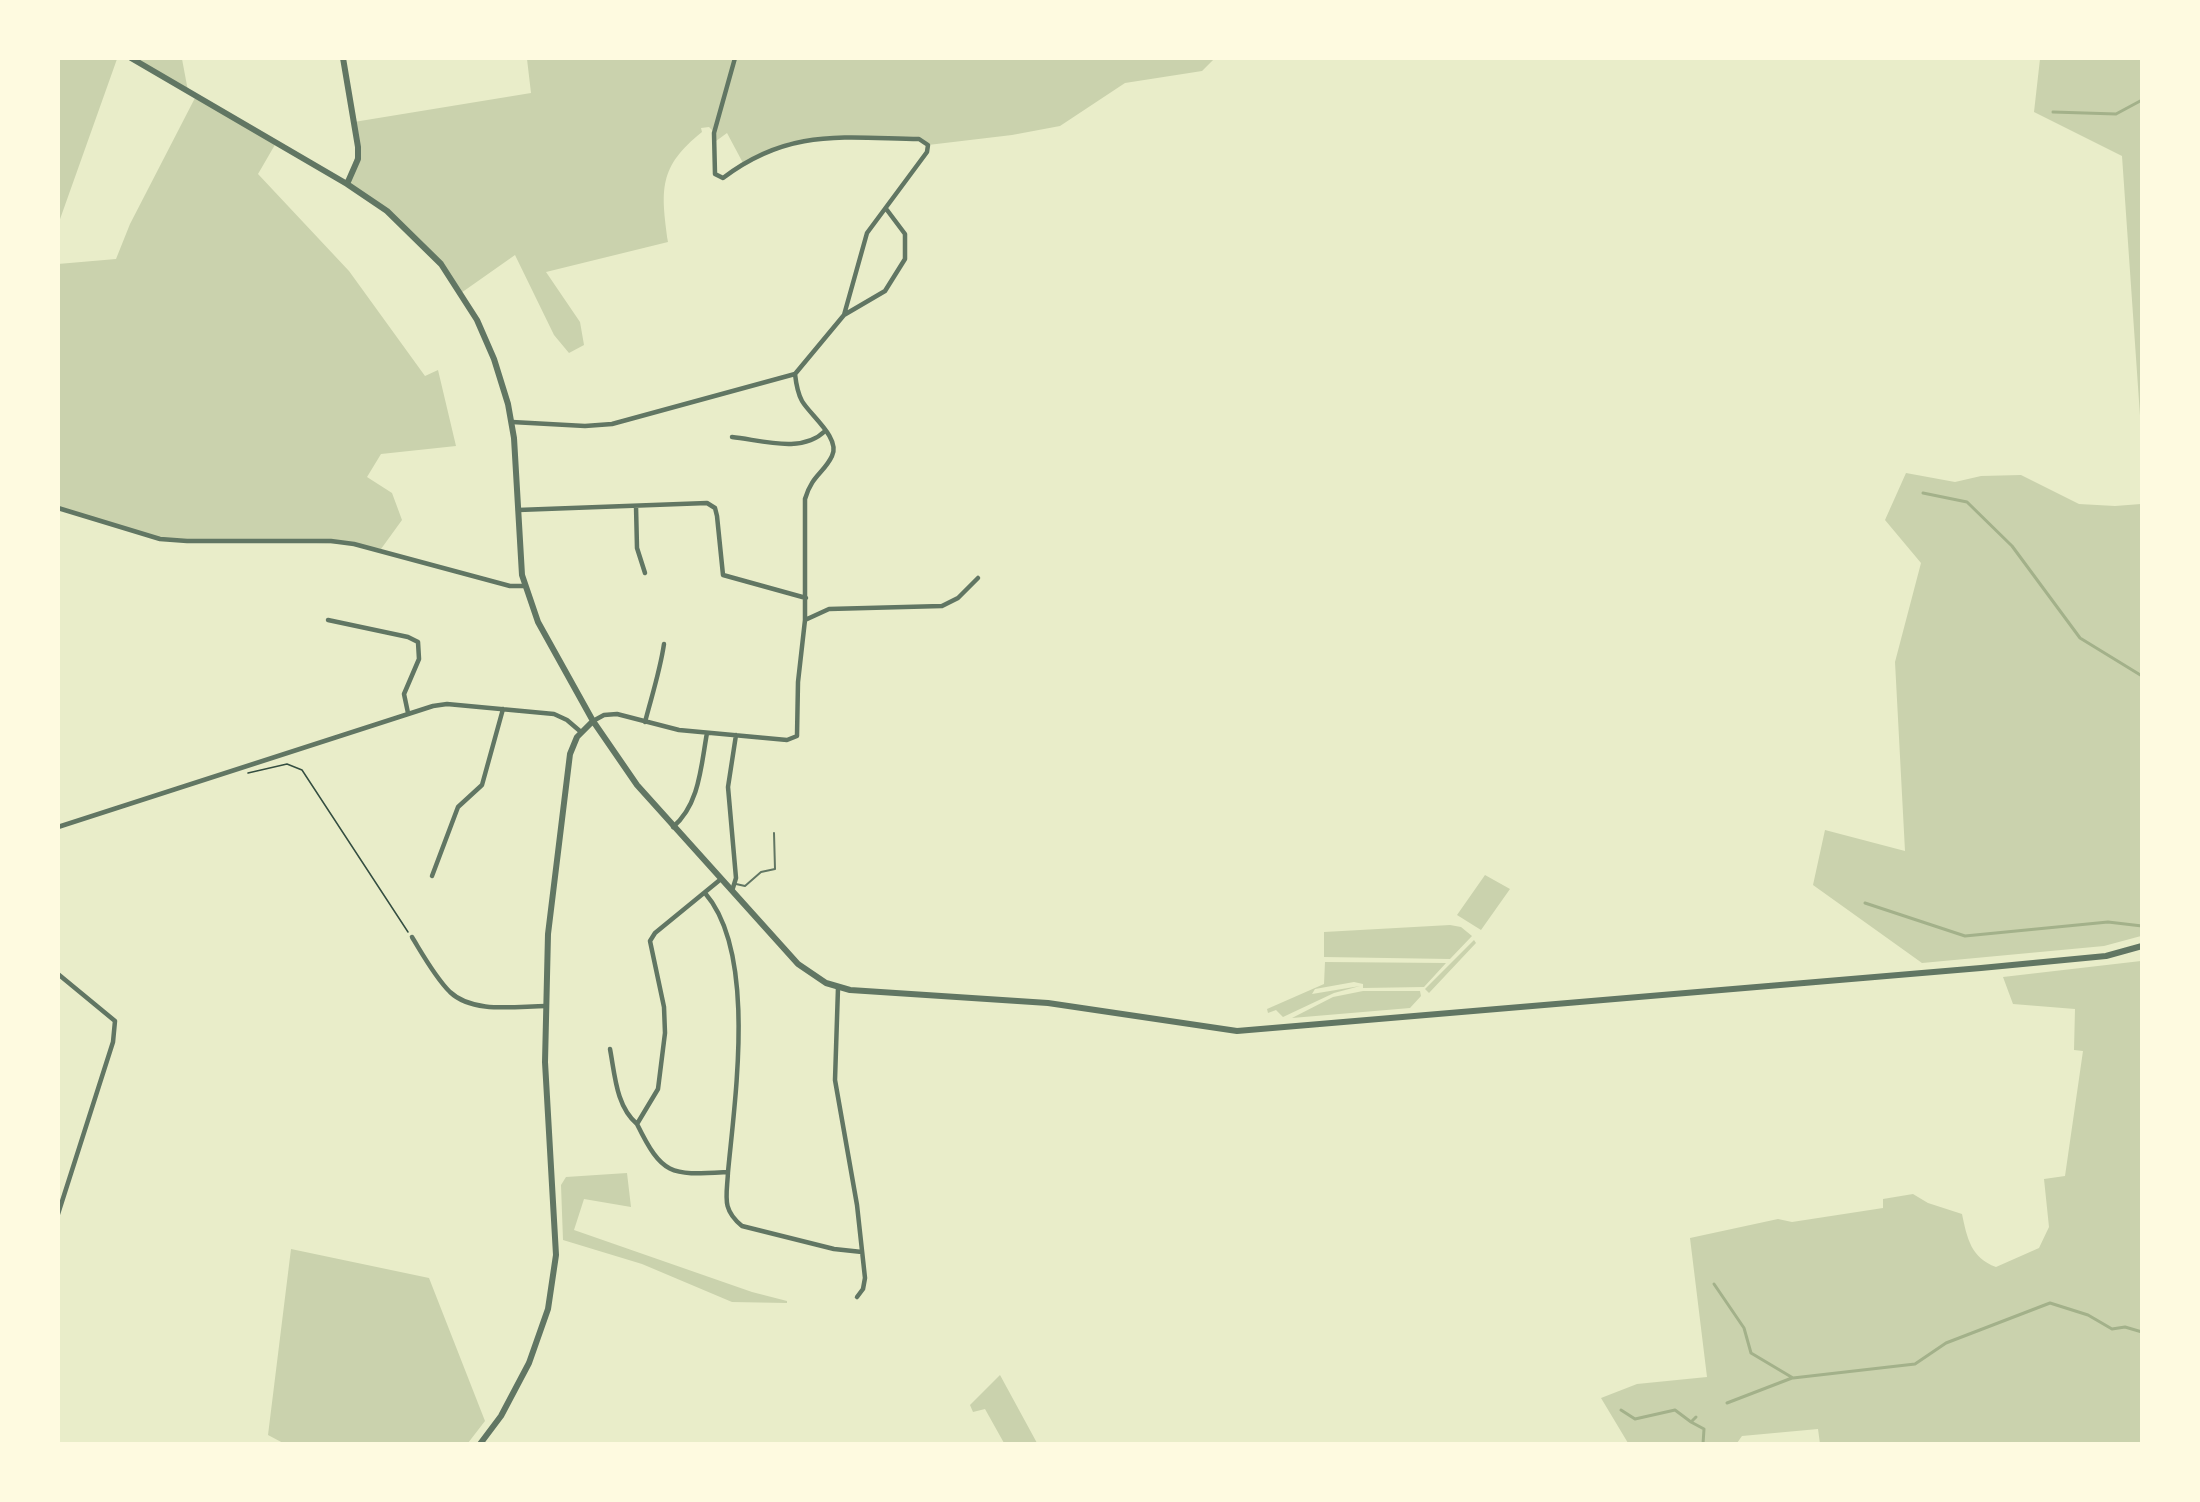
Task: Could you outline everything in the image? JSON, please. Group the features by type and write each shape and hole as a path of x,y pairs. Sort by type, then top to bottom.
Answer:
{"street":[{"path":"131,58 347,184 387,211 441,264 461,293 489,348 512,422 524,586 538,622 593,721 627,772 673,827 798,964 815,977 838,988 875,993 1048,1003 1220,1030 1251,1030 2106,956 2142,946"},
{"path":"343,58 358,147 358,159 347,184"},
{"path":"735,58 714,133 715,174 723,178 766,150 791,142 831,138 919,139 928,145 927,152 887,210 867,233 844,315"},
{"path":"512,422 577,426 612,424 795,374 844,315 885,291 905,259 905,234 887,210"},
{"path":"480,1443 501,1416 529,1363 548,1309 556,1255 545,1062 548,934 570,754 580,732 593,721 610,714 679,730 787,740 796,736 798,682 806,598 805,499 809,483 833,455 833,444 802,401 796,389 795,374"},
{"path":"732,437 797,444 818,439 825,431"},
{"path":"518,510 704,503 712,505 717,516 723,575 806,598"},
{"path":"636,506 637,548 645,573"},
{"path":"58,508 160,539 331,541 381,549 510,586 524,586"},
{"path":"805,620 829,609 942,606 958,598 978,578"},
{"path":"328,620 408,637 418,642 419,659 404,694 408,713"},
{"path":"645,722 658,680 664,644"},
{"path":"58,827 408,713 447,704 560,716 580,732"},
{"path":"432,876 458,807 482,785 503,709"},
{"path":"673,827 682,819 694,799 707,733"},
{"path":"732,891 736,884 728,787 736,735"},
{"path":"637,1124 658,1089 663,1055 664,1007 650,941 655,933 721,879"},
{"path":"705,893 718,908 723,921 739,1015 739,1047 726,1206 730,1216 742,1226 834,1249 861,1252"},
{"path":"412,938 450,992 464,1000 488,1006 546,1006"},
{"path":"58,974 115,1021 112,1042 58,1214"},
{"path":"838,988 835,1080 857,1205 865,1278 863,1289 857,1297"},
{"path":"610,1049 621,1103 628,1116 637,1124 652,1155 662,1165 678,1172 728,1172"}],"lane":[{"path":"736,884 745,886 761,872 775,869 774,833"}],"path":[{"path":"236,768 251,774 287,764 302,770 412,938"}],"green space":[{"path":"58,59 117,59 59,222"},
{"path":"131,59 182,59 188,91"},
{"path":"527,59 1214,59 1202,71 1125,83 1060,126 1012,135 928,145 919,139 831,138 790,142 743,163 727,133 712,144 714,132 709,127 701,128 702,132 677,157 666,181 664,208 668,242 546,272 580,322 584,345 569,353 554,335 515,255 461,293 423,247 379,208 347,184 358,147 354,122 531,93"},
{"path":"2040,59 2141,59 2141,430 2122,156 2034,112"},
{"path":"196,96 276,143 258,174 349,271 425,376 438,370 456,446 381,454 367,477 392,493 402,520 381,549 354,544 160,539 59,508 58,264 116,259 130,224"},
{"path":"1906,473 1955,482 1981,476 2021,475 2079,504 2115,506 2141,504 2141,936 2104,946 1922,963 1813,885 1825,830 1905,851 1895,662 1921,563 1885,520"},
{"path":"1485,875 1510,889 1481,930 1457,915"},
{"path":"1450,925 1461,927 1472,936 1450,959 1324,957 1324,932"},
{"path":"1474,940 1476,943 1429,993 1425,989"},
{"path":"2141,961 2141,1443 1820,1444 1818,1429 1742,1436 1737,1443 1628,1443 1601,1398 1637,1384 1707,1377 1690,1238 1778,1219 1792,1222 1883,1208 1883,1199 1913,1194 1928,1203 1962,1214 1968,1239 1976,1253 1996,1267 2039,1248 2049,1227 2044,1179 2065,1176 2083,1051 2074,1050 2075,1009 2013,1004 2003,977"},
{"path":"1325,962 1446,963 1424,987 1363,988 1363,984 1354,982 1315,989 1312,994 1360,986 1334,993 1283,1017 1276,1010 1268,1013 1267,1009 1324,984"},
{"path":"1363,991 1420,991 1421,996 1410,1008 1292,1018 1333,997"},
{"path":"627,1173 631,1207 584,1199 574,1230 752,1292 787,1301 787,1303 732,1302 642,1264 563,1240 561,1185 566,1177"},
{"path":"291,1249 429,1278 485,1421 468,1443 285,1444 268,1435"},
{"path":"1000,1375 1037,1443 1004,1443 985,1409 973,1412 970,1405"}],"waterway":[{"path":"2053,112 2116,114 2142,100"},
{"path":"1923,493 1967,502 2012,546 2080,638 2142,676"},
{"path":"1865,903 1965,936 2108,922 2142,926"},
{"path":"1714,1284 1744,1328 1751,1353 1793,1378 1915,1364 1946,1343 2050,1303 2088,1315 2112,1329 2125,1327 2142,1332"},
{"path":"1727,1403 1792,1378"},
{"path":"1621,1410 1635,1419 1675,1410 1691,1422"},
{"path":"1696,1417 1691,1422 1704,1429 1703,1444"}]}
